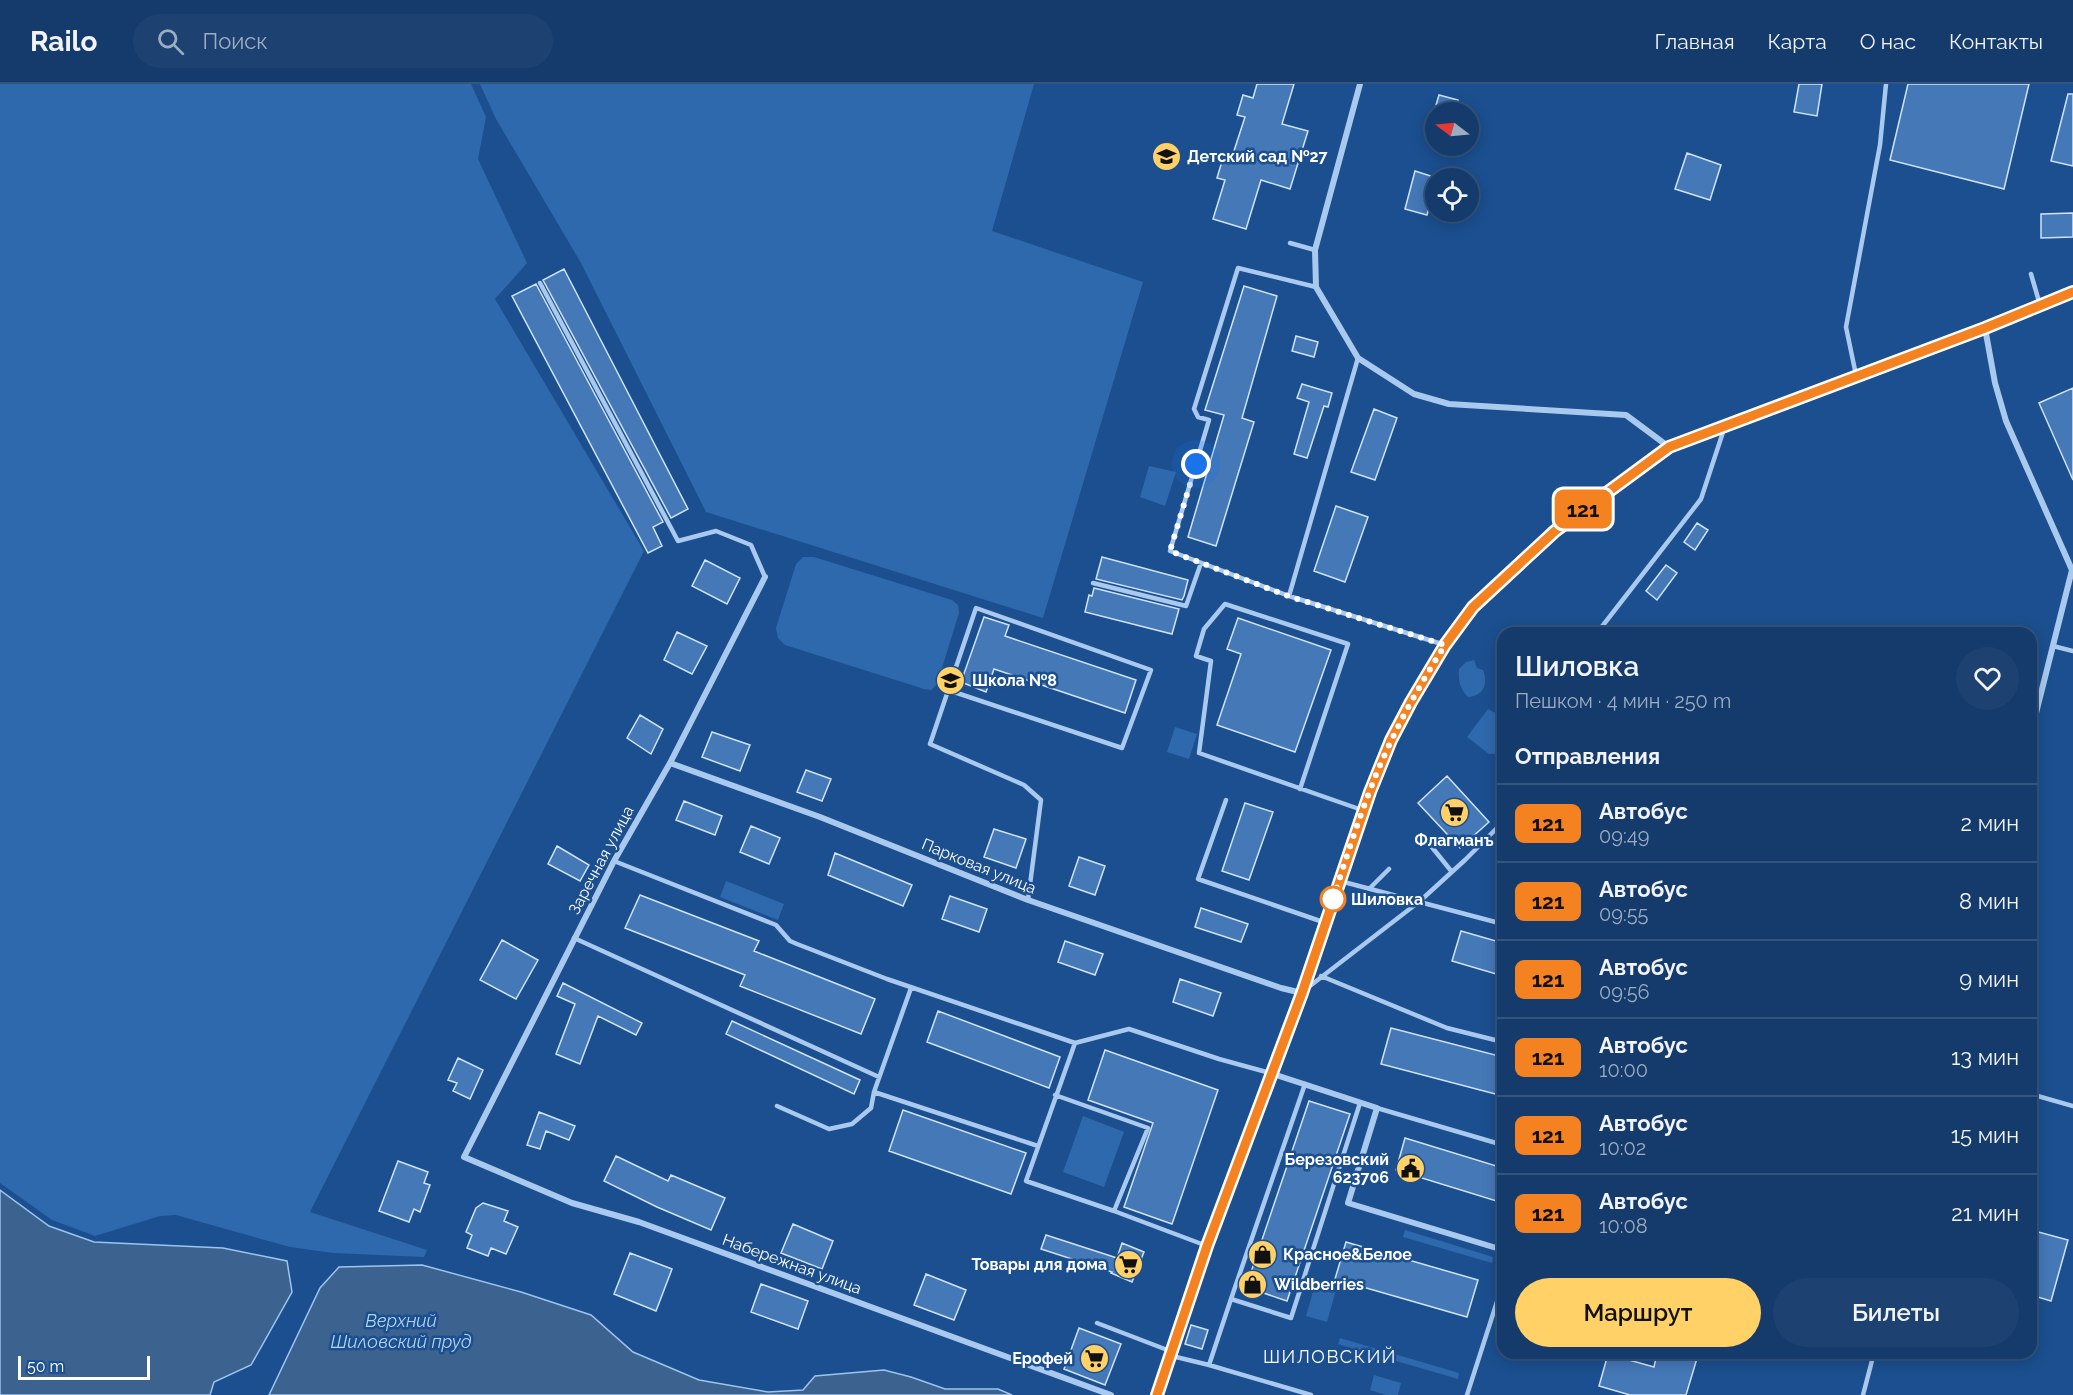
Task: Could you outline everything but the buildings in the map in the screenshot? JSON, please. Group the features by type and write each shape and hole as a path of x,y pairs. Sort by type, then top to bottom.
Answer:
{"street":[{"path":"1360,84 1315,250 1316,287 1358,358 1414,394 1449,404 1626,415 1669,447"},
{"path":"1157,1395 1207,1246 1302,993 1362,810 1391,740 1411,702 1445,645 1473,607 1555,531 1669,447 1985,328 2073,292"},
{"path":"1985,328 1995,383 2006,421 2072,570 2037,709"},
{"name":"Заречная улица","path":"464,1157 574,938 614,861 670,763 765,577"},
{"name":"Парковая улица","path":"670,763 820,817 1028,900 1281,988 1302,993"},
{"path":"1273,1074 1377,1108 1348,1203 1497,1248"},
{"name":"Набережная улица","path":"464,1157 572,1203 639,1222 1111,1395"}],"lane":[{"path":"1856,375 1846,327 1880,145 1886,84"},
{"path":"1290,243 1315,250"},
{"path":"1316,287 1238,268 1194,409 1198,417 1209,420 1170,551 1288,596 1445,645"},
{"path":"2031,274 2040,305"},
{"path":"540,283 678,541 716,531 751,545 765,577"},
{"path":"1288,596 1358,358"},
{"path":"1602,627 1701,499 1725,426"},
{"path":"1093,583 1186,606 1201,563"},
{"path":"1300,789 1348,644 1225,604 1204,629 1196,656 1211,661 1199,753 1300,789 1362,810"},
{"path":"948,690 1122,748 1151,670 976,608 948,690 930,744 1024,785 1041,800 1028,900"},
{"path":"2053,646 2073,651"},
{"path":"1226,800 1198,879 1326,924"},
{"path":"1302,993 1420,901 1497,828"},
{"path":"1431,846 1452,872"},
{"path":"614,861 776,925 790,941 911,988 1075,1043 1129,1029 1273,1074"},
{"path":"1370,888 1389,868"},
{"path":"1339,880 1497,922"},
{"path":"574,938 879,1077"},
{"path":"1321,976 1447,1028 1497,1040"},
{"path":"777,1106 829,1129 852,1124 871,1108 879,1077 911,988"},
{"path":"1075,1043 1026,1181 1207,1246"},
{"path":"1209,1365 1305,1084"},
{"path":"874,1092 1038,1146"},
{"path":"1055,1095 1148,1128 1114,1211"},
{"path":"2037,1096 2073,1106"},
{"path":"1231,1299 1291,1318 1360,1103"},
{"path":"1377,1108 1497,1143"},
{"path":"1467,1395 1497,1301"},
{"path":"1097,1323 1170,1353 1311,1395"},
{"path":"1863,1395 1872,1359"}],"shaded area":[{"path":"0,84 471,84 486,117 478,159 527,263 495,299 644,551 310,1212 427,1250 424,1257 333,1253 290,1247 176,1215 160,1216 95,1236 52,1220 0,1183"},
{"path":"480,84 1034,84 992,231 1143,282 1043,618 706,512 581,263 496,119"},
{"path":"1149,466 1176,472 1165,506 1140,497"},
{"path":"803,557 814,557 952,600 958,605 959,613 937,684 931,690 924,689 785,645 778,638 776,628 796,564"},
{"path":"1474,660 1477,668 1483,670 1485,684 1481,692 1468,697 1460,684 1459,669 1466,662"},
{"path":"1488,709 1497,714 1497,753 1489,754 1467,737"},
{"path":"1175,727 1197,734 1189,759 1167,752"},
{"path":"726,881 784,904 778,920 720,897"},
{"path":"1083,1116 1124,1132 1104,1187 1063,1172"},
{"path":"1405,1230 1493,1257 1492,1263 1403,1237"},
{"path":"1315,1285 1336,1290 1327,1322 1306,1316"},
{"path":"1340,1338 1459,1373 1458,1379 1338,1344"},
{"path":"1374,1375 1401,1383 1398,1395 1386,1395 1370,1390"}],"water":[{"name":"Верхний Шиловский пруд","path":"0,1190 49,1226 94,1242 223,1248 287,1261 292,1292 251,1365 214,1382 210,1395 0,1395"},
{"name":"Верхний Шиловский пруд","path":"422,1265 521,1292 591,1315 633,1352 699,1380 768,1392 803,1390 815,1376 884,1370 945,1389 998,1389 1012,1395 269,1395 320,1288 339,1267"}],"bus line":[{"name":"121","path":"1157,1395 1207,1246 1302,993 1362,810 1391,740 1411,702 1445,645 1473,607 1555,531 1669,447 1985,328 2073,292"}],"place":[{"name":"Детский сад №27","path":"1166,156"},
{"name":"Школа №8","path":"951,680"},
{"name":"Флагманъ","path":"1454,812"},
{"name":"Шиловка","path":"1333,899"},
{"name":"Березовский 623706","path":"1410,1168"},
{"name":"Красное&Белое","path":"1262,1254"},
{"name":"Товары для дома","path":"1128,1264"},
{"name":"Wildberries","path":"1253,1284"},
{"name":"Ерофей","path":"1094,1358"}],"district":[{"name":"ШИЛОВСКИЙ","path":"1330,1356"}],"route":[{"path":"1196,464 1170,551 1288,596 1445,645 1391,740 1362,810 1332,902 1333,899"}]}
